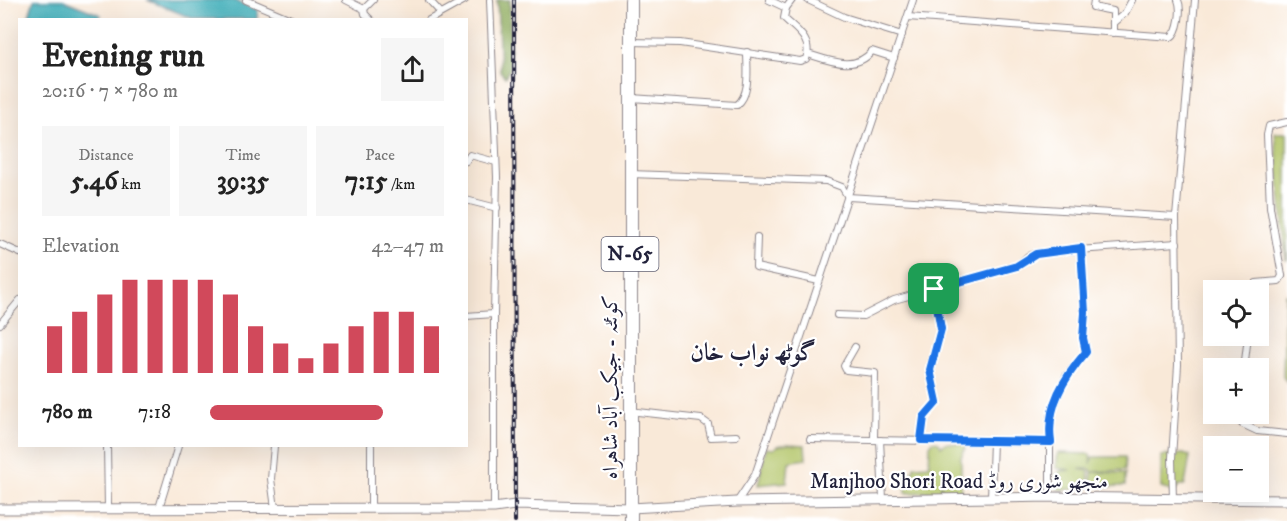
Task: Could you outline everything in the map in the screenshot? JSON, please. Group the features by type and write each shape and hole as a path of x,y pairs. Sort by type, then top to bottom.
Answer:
{"highway":[{"name":"کوئٹہ - جیکب آباد شاہراہ","path":"631,515 629,411 632,0"}],"street":[{"path":"246,0 288,18"},
{"path":"346,0 364,9 369,18"},
{"path":"364,9 373,0"},
{"path":"429,0 440,12"},
{"path":"432,18 465,0"},
{"path":"490,0 497,208 494,314 494,507"},
{"path":"769,0 786,8"},
{"path":"631,42 680,43 800,61 806,59 808,54 804,35 784,18 786,8 792,0"},
{"path":"808,0 844,17 902,35"},
{"path":"737,502 755,475 913,0"},
{"path":"1094,0 1093,7 1113,11 1113,33"},
{"path":"1113,23 1125,13 1132,0"},
{"path":"908,17 1173,37 1180,6 1178,0"},
{"path":"1173,500 1172,458 1178,365 1176,217 1195,0"},
{"path":"808,54 838,63 852,64 866,59 872,51 894,58"},
{"path":"631,98 737,105 744,98 746,90 747,52"},
{"path":"1269,283 1275,283 1284,277 1272,226 1267,135 1269,126 1287,122"},
{"path":"468,158 470,155 496,162"},
{"path":"630,174 826,181 842,187 848,197"},
{"path":"848,197 1176,217"},
{"path":"468,201 497,208"},
{"path":"756,237 756,267 819,281"},
{"path":"837,315 863,316 894,300 1017,266 1036,254 1081,248 1177,243"},
{"path":"0,244 18,252"},
{"path":"1050,496 1050,417 1066,376 1086,352 1083,338 1085,313 1081,248"},
{"path":"921,440 924,417 937,402 930,370 941,329 934,289"},
{"path":"0,324 18,302"},
{"path":"468,316 494,314"},
{"path":"855,347 844,366 846,370 875,373 877,440 883,499"},
{"path":"629,411 702,419 708,424 711,437 736,436"},
{"path":"1242,424 1257,431 1287,434"},
{"path":"810,439 1051,442"},
{"path":"991,498 993,441"},
{"path":"107,447 108,508"},
{"path":"159,508 178,447"},
{"path":"274,447 271,479 275,508"},
{"path":"371,447 371,508"},
{"name":"Manjhoo Shori Road منجھو شوری روڈ","path":"0,509 371,508 515,505 631,515 737,502 1050,496 1173,500 1287,500"}],"green space":[{"path":"497,0 510,0 510,69 505,77 500,71"},
{"path":"1275,133 1287,133 1287,260 1286,260"},
{"path":"1285,294 1287,294 1287,382 1283,377"},
{"path":"933,441 939,442 941,446 945,443 967,444 961,457 961,491 955,494 942,493 941,481 941,492 906,493 906,472 913,472 914,466 929,465 930,445"},
{"path":"805,445 806,459 789,462 787,482 758,485 766,448 774,449 777,446"},
{"path":"1058,453 1090,454 1091,464 1092,457 1125,457 1125,470 1092,472 1090,469 1078,469 1089,471 1088,488 1060,490 1057,488 1060,483 1056,475 1061,471 1071,470 1056,468"},
{"path":"1183,454 1190,456 1185,485 1180,485 1174,492 1161,488 1161,456"},
{"path":"1092,472 1125,473 1125,486 1090,487"}],"water":[{"path":"34,0 63,0 101,15 100,18 28,18"},
{"path":"147,0 233,0 258,10 257,18 192,18"}],"railway":[{"path":"514,0 515,521"}],"district":[{"name":"گوٹھ نواب خان","path":"753,353"}],"route":[{"path":"1081,248 1085,313 1083,338 1086,352 1066,376 1061,388 1050,417 1051,442 921,440 925,413 937,402 930,370 930,363 940,340 941,329 934,289 970,277 1017,266 1028,256 1081,248"}]}
